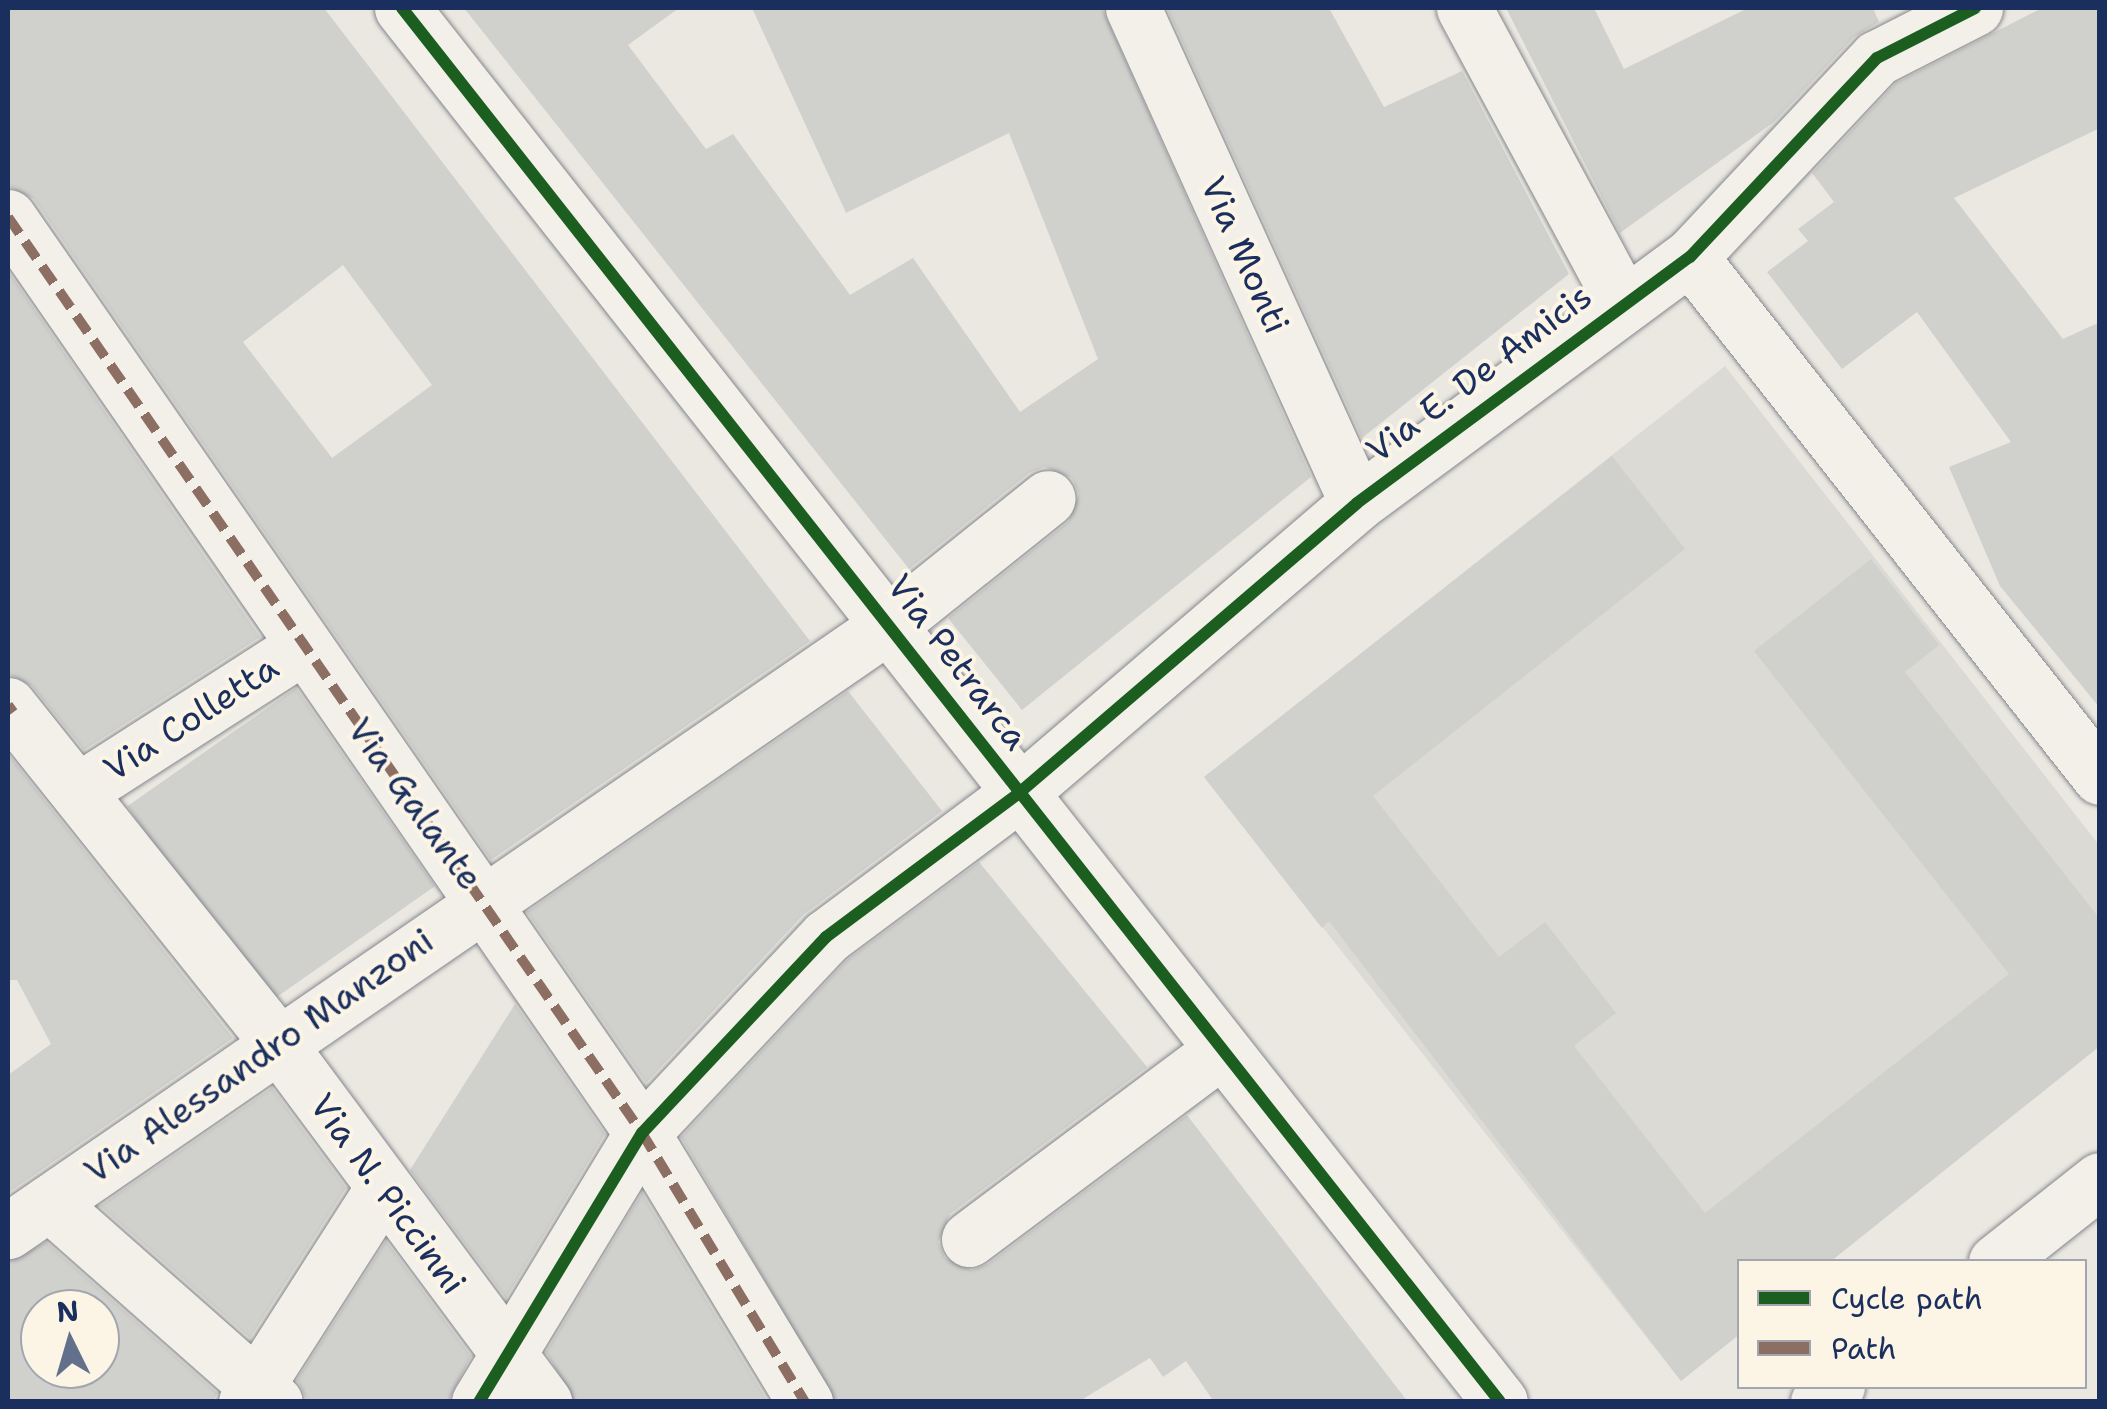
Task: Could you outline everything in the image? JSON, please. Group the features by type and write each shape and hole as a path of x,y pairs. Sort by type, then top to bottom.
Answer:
{"street":[{"name":"Via Petrarca","path":"402,8 893,622 1019,794 1500,1402"},
{"name":"Via Monti","path":"1133,8 1357,504"},
{"path":"1464,8 1622,302"},
{"name":"Via E. De Amicis","path":"493,1379 642,1133 826,937 1019,794 1357,504 1622,302 1690,257 1877,58 1975,8"},
{"name":"Via Galante","path":"8,217 302,647 483,898 642,1133 805,1402"},
{"path":"1690,257 2097,769"},
{"name":"Via Alessandro Manzoni","path":"28,1217 279,1045 483,898 893,622 1048,498"},
{"name":"Via Colletta","path":"81,790 302,647"},
{"name":"Via N. Piccinni","path":"9,710 81,790 279,1045 383,1188 493,1379 544,1402"},
{"path":"969,1239 1222,1050"},
{"path":"2000,1259 2100,1180"},
{"path":"28,1217 259,1396 383,1188"}],"shaded area":[{"path":"1725,366 2099,845 2099,1046 1745,1259 1737,1259 1737,1268 1681,1381 1204,777"}],"building":[{"path":"8,8 324,8 810,641 491,860 34,199 8,186","holes":["343,265 432,385 332,458 243,342"]},
{"path":"464,8 679,8 628,45 706,149 733,134 850,295 913,258 1020,412 1098,359 1009,133 846,213 752,8 1102,8 1311,477 1022,710 948,618 1068,522 1079,494 1072,478 1044,467 1029,473 909,569"},
{"path":"1167,8 1329,8 1384,107 1462,71 1569,274 1362,438"},
{"path":"1506,8 1594,8 1624,69 1748,8 1873,8 1879,22 1854,37 1774,122 1620,233"},
{"path":"2042,8 2100,8 2100,128 1954,198 2063,339 2100,322 2100,708 2000,586 1949,467 2011,442 1917,312 1842,369 1767,272 1808,241 1798,229 1834,202 1812,173 1896,83"},
{"path":"8,271 260,637 84,750 32,686 8,674"},
{"path":"1612,456 1685,549 1373,796 1499,957 1545,922 1616,1013 1574,1046 1705,1213 2009,974 1754,651 1871,559 1939,645 1905,672 2100,919 2100,1046 1834,1259 1737,1259 1737,1336 1681,1381 1329,921 1322,928 1204,777"},
{"path":"296,688 435,886 266,1004 127,806"},
{"path":"848,691 942,811 803,915 646,1083 527,912"},
{"path":"8,754 233,1038 8,1193 8,1075 51,1044 17,980 8,980"},
{"path":"979,862 1147,1067 950,1214 938,1242 945,1258 972,1270 988,1264 1187,1115 1408,1402 1214,1402 1186,1361 1163,1377 1150,1358 1078,1402 836,1402 681,1137 847,960"},
{"path":"515,1004 605,1134 506,1298 410,1170"},
{"path":"272,1088 346,1188 250,1338 100,1206"},
{"path":"642,1193 768,1402 575,1402 546,1352"},
{"path":"386,1241 471,1356 448,1402 308,1402 297,1380"},
{"path":"46,1242 99,1289 20,1289 20,1389 120,1389 120,1307 217,1393 213,1402 8,1402 8,1262"}],"marked path":[{"path":"8,217 642,1133 805,1402"},
{"path":"8,705 13,712"}],"cycle path":[{"path":"402,8 1500,1402"},
{"path":"479,1402 642,1133 826,937 1019,793 1357,503 1690,257 1877,58 1975,8"}]}
